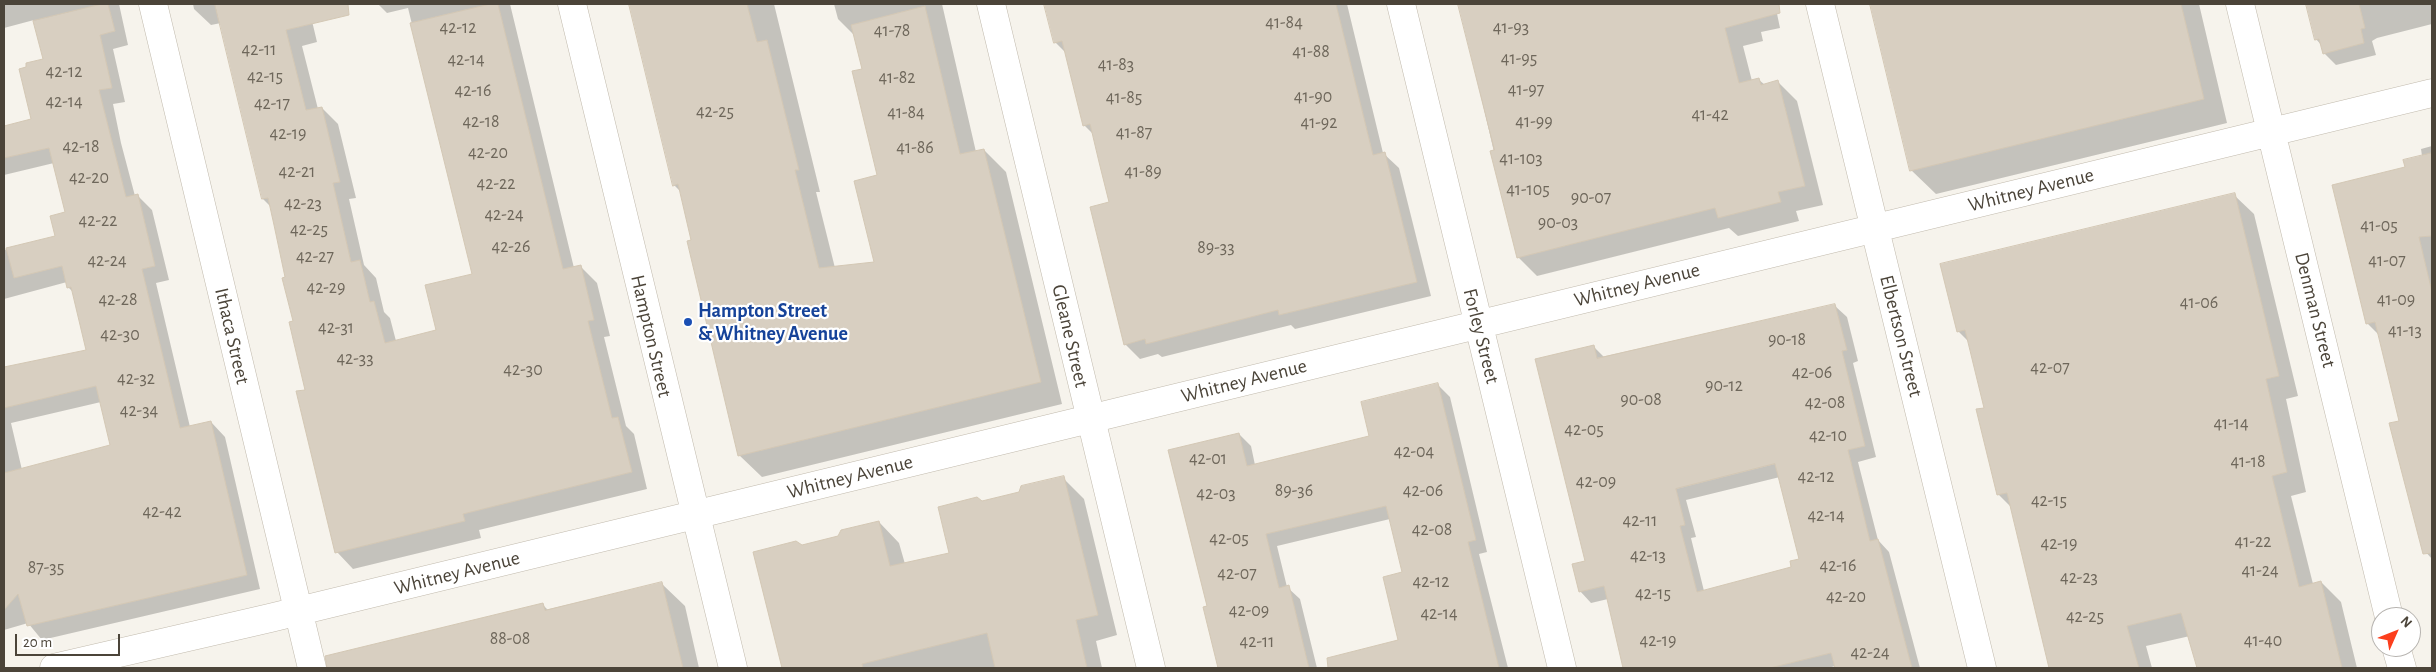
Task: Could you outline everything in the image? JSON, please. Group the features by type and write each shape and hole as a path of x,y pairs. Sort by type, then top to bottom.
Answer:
{"street":[{"name":"Ithaca Street","path":"153,4 312,668"},
{"name":"Hampton Street","path":"572,4 733,668"},
{"name":"Gleane Street","path":"990,4 1151,668"},
{"name":"Forley Street","path":"1401,4 1562,668"},
{"name":"Elbertson Street","path":"1820,4 1982,668"},
{"name":"Denman Street","path":"2240,4 2387,607"},
{"name":"Whitney Avenue","path":"54,668 299,611 2432,92"}],"building":[{"path":"108,4 115,31 100,35 112,88 99,90 126,197 138,194 155,266 142,269 180,428 211,421 247,575 27,626 18,594 4,610 4,473 110,445 96,386 4,408 4,367 86,350 71,287 67,288 62,266 14,278 6,248 55,236 50,216 65,212 49,148 4,158 4,126 31,119 19,69 26,67 26,63 43,59 33,21"},
{"path":"215,4 348,4 349,15 286,30 306,110 322,107 340,182 333,183 351,262 360,260 370,302 374,301 385,343 436,330 425,285 472,274 410,23 490,4 498,4 563,269 581,265 594,320 588,321 612,418 618,417 632,472 463,514 465,521 335,553 296,391 305,390 289,322 293,321 282,278 285,277 274,225 268,198 262,199"},
{"path":"629,4 747,4 757,42 767,40 799,170 795,170 819,268 874,262 854,181 877,175 852,71 862,69 851,25 925,6 960,154 984,149 1041,382 738,456 687,241 691,240 678,184 673,186"},
{"path":"1044,4 1336,4 1373,155 1385,152 1417,282 1279,315 1278,310 1146,344 1145,339 1124,345 1090,207 1109,202 1090,124 1083,126 1062,41 1054,43"},
{"path":"1458,4 1779,4 1780,13 1725,28 1739,83 1759,78 1761,85 1778,80 1805,186 1778,192 1781,202 1718,218 1715,208 1517,258 1490,151 1494,150"},
{"path":"1870,4 2181,4 2204,99 1910,171"},
{"path":"2306,4 2359,4 2365,28 2361,29 2364,43 2323,54 2319,39 2315,40"},
{"path":"2432,153 2432,236 2419,237 2432,292 2432,553 2423,554 2389,423 2399,421 2375,322 2366,324 2332,185 2405,167 2403,160"},
{"path":"2235,193 2279,376 2266,379 2287,472 2272,476 2299,587 2321,581 2342,668 2197,668 2181,613 2127,626 2139,668 2049,668 2007,493 1997,495 1976,409 1984,408 1965,330 1957,332 1940,264"},
{"path":"1835,304 1847,350 1842,351 1865,446 1848,450 1870,541 1878,539 1912,668 1835,668 1831,653 1770,668 1623,668 1604,586 1579,592 1572,564 1585,561 1535,359 1594,345 1597,358","holes":["1775,464 1799,559 1790,561 1791,567 1697,592 1680,526 1685,525 1676,489"]},
{"path":"1438,383 1476,540 1468,542 1499,668 1328,668 1327,658 1398,640 1383,577 1402,572 1386,506 1266,534 1279,588 1289,585 1309,668 1218,668 1203,607 1207,606 1168,450 1239,433 1247,466 1369,436 1361,402"},
{"path":"1064,476 1098,615 1076,620 1087,668 995,668 987,633 862,664 863,668 782,668 753,552 796,541 802,545 838,536 841,530 879,521 890,566 949,553 938,507 977,497 982,501 1019,492 1021,486"},
{"path":"662,582 683,668 327,668 325,656 543,603 545,610"}],"place":[{"name":"Hampton Street & Whitney Avenue","path":"688,322"}]}
